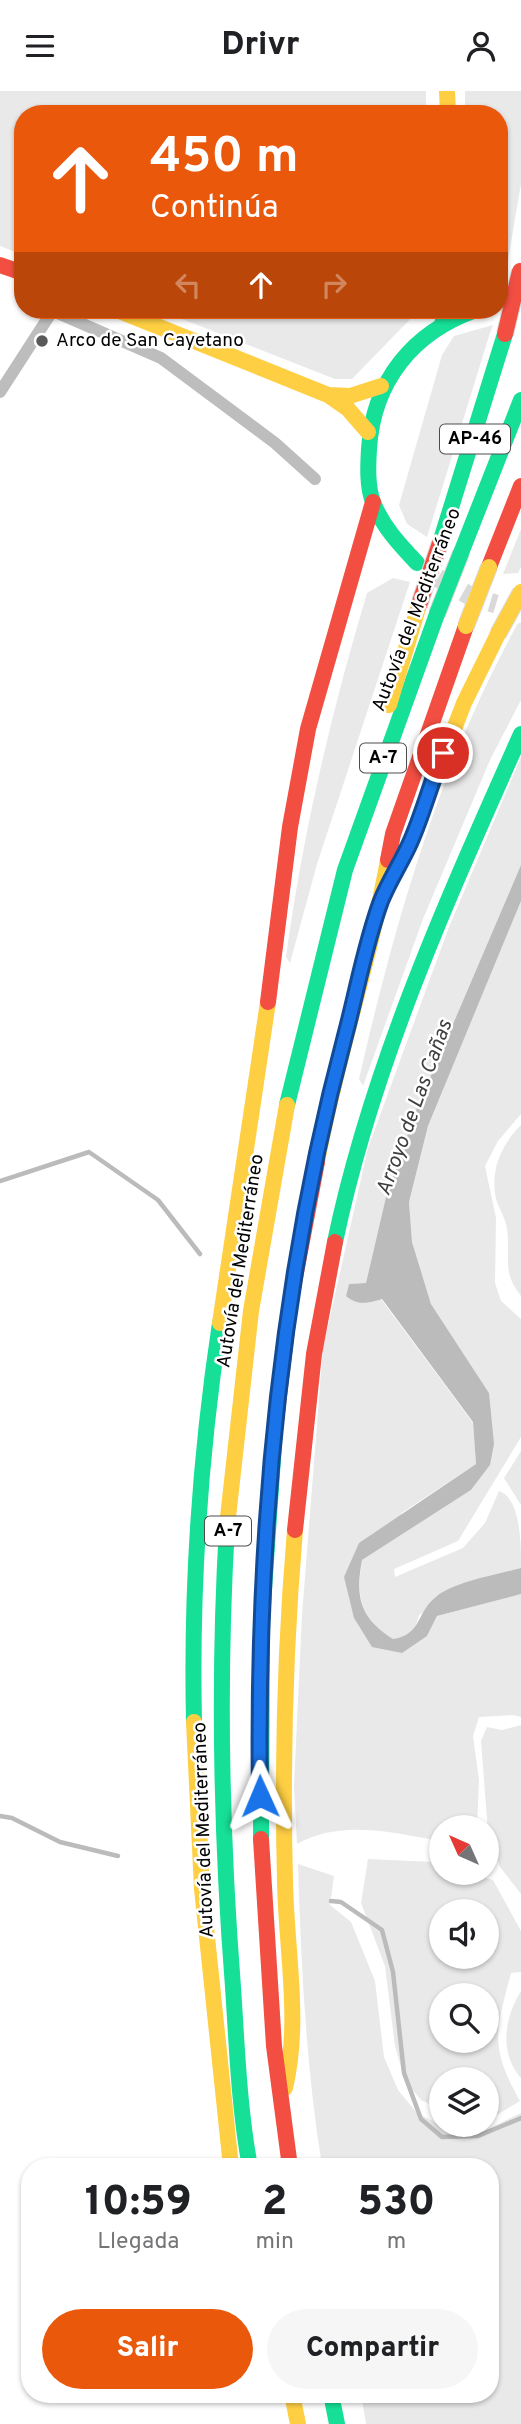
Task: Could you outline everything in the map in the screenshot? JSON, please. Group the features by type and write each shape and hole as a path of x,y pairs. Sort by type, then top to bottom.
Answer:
{"main road":[{"name":"AP-46","path":"335,904 419,605 505,334 520,268"},
{"path":"139,319 328,395 348,409 368,432"},
{"path":"230,2158 207,1976 198,1849 194,1708 197,1572 206,1427 223,1289 252,1122 288,837 308,727 373,502 368,432 381,386 416,343 442,319"},
{"path":"328,395 350,396 381,386"},
{"name":"Autovía del Mediterráneo","path":"248,2158 244,2134 225,1868 220,1721 225,1576 235,1434 255,1289 294,1068 335,904 382,762 521,400"},
{"name":"A-7","path":"289,2158 264,1928 258,1721 267,1515 278,1401 306,1213 328,1100 381,901 393,834 466,626 521,486"},
{"path":"373,502 390,533 417,563"},
{"path":"381,901 411,841 464,703 521,592"},
{"path":"281,2104 293,2050 285,1895 286,1677 295,1528 311,1385 328,1272 353,1166 378,1084 422,969 521,734"},
{"path":"294,2403 298,2424"},
{"path":"333,2403 337,2424"}],"street":[{"path":"0,392 47,319"},
{"path":"73,319 161,358 275,443 315,479"}],"shaded area":[{"path":"0,91 426,91 426,105 14,105 14,251 0,246"},
{"path":"465,91 521,91 521,184 508,260 508,105 465,105"},
{"path":"182,319 410,319 352,379 335,379"},
{"path":"493,325 427,537 407,524 399,505 442,355 454,336"},
{"path":"521,529 521,567 518,573 503,574"},
{"path":"393,578 410,582 317,864 290,963 286,957 301,865 319,773 342,683 367,593"},
{"path":"518,623 521,623 521,700 490,760 423,919 363,1086 359,1079 373,1020 423,845 465,732"},
{"path":"521,757 521,865 415,1113 386,1197 366,1283 349,1284 346,1296 381,1299 473,1423 476,1464 403,1512 344,1577 372,1647 427,1636 437,1616 521,1594 521,1717 479,1717 473,1736 479,1780 478,1815 429,1815 429,1839 386,1832 350,1830 314,1836 297,1844 294,1786 302,1615 323,1348 368,1148 449,927"},
{"path":"521,865 521,901 428,1126 409,1202 412,1242 431,1304 489,1393 494,1444 490,1465 471,1490 362,1560 359,1585 362,1605 367,1615 393,1639 409,1633 437,1596 465,1583 521,1568 521,1594 437,1616 427,1636 402,1653 372,1647 354,1618 344,1577 359,1543 476,1464 473,1422 382,1299 359,1302 346,1296 349,1284 366,1283 386,1197 415,1113"},
{"path":"521,901 521,1114 498,1141 485,1166 496,1218 495,1283 501,1301 521,1319 521,1437 458,1541 394,1569 395,1577 463,1548 485,1523 499,1491 506,1495 516,1512 521,1568 469,1583 419,1615 411,1632 393,1639 373,1623 363,1605 360,1596 362,1560 471,1490 490,1465 489,1393 431,1304 412,1242 409,1202 428,1126"},
{"path":"521,1125 521,1296 509,1271 506,1225 496,1199 495,1178 503,1150"},
{"path":"521,1451 521,1505 504,1478"},
{"path":"521,1725 521,1894 499,1864 499,1815 487,1815 481,1741 487,1727 502,1730"},
{"path":"368,1859 429,1862 429,1885 496,1885 521,1931 521,1972 511,1973 499,2024 499,1983 429,1983 429,2053 499,2053 499,2045 503,2066 520,2101 499,2114 499,2067 429,2067 429,2104 421,2100 405,2081 395,2046 385,1966 361,1903"},
{"path":"298,1864 334,1876 330,1905 351,1922 375,1981 384,2057 398,2090 417,2113 429,2119 429,2137 499,2137 499,2124 521,2113 521,2424 366,2424 362,2403 499,2403 499,2158 321,2158 305,2016"},
{"path":"521,1991 521,2078 509,2058 506,2035 511,2012"}],"waterway":[{"path":"0,1181 89,1152 158,1200 200,1254"},
{"path":"0,1816 12,1818 60,1842 118,1856"},
{"path":"331,1901 341,1902 382,1930 393,1972 404,2073 421,2119 442,2137 478,2136 521,2118"}],"tunnel":[{"path":"438,578 472,597 496,604"}],"traffic: fast":[{"path":"442,324 443,319"},
{"path":"417,563 386,527 373,502 368,469 372,424 388,381 400,362 433,331 453,319"},
{"path":"440,543 505,334"},
{"path":"461,553 521,400"},
{"path":"437,614 461,553"},
{"path":"287,1105 345,870 437,614"},
{"path":"335,1242 369,1111 391,1047 440,920 521,734"},
{"path":"194,1722 198,1522 220,1323"},
{"path":"261,1839 262,1619 275,1429"},
{"path":"227,1526 222,1641 223,1814 239,2077 249,2158"},
{"path":"333,2403 337,2424"}],"traffic: slow":[{"path":"447,91 448,105"},
{"path":"139,319 328,395 348,409 368,432"},
{"path":"328,395 350,396 381,386"},
{"path":"466,626 489,567"},
{"path":"498,634 521,592"},
{"path":"389,705 419,605"},
{"path":"393,876 411,841 464,703 498,634"},
{"path":"317,1162 388,860"},
{"path":"220,1323 268,1002"},
{"path":"227,1526 251,1311 287,1105"},
{"path":"285,2088 290,2063 292,2011 285,1881 284,1749 295,1530"},
{"path":"194,1722 202,1889 230,2158"},
{"path":"294,2403 298,2424"}],"traffic: jam":[{"path":"0,265 14,270"},
{"path":"505,334 520,271"},
{"path":"489,567 521,486"},
{"path":"268,1002 290,827 308,729 373,502"},
{"path":"419,605 440,543"},
{"path":"388,860 393,834 466,626"},
{"path":"275,1429 290,1304 317,1162"},
{"path":"295,1530 314,1354 335,1242"},
{"path":"261,1839 274,2046 289,2158"}],"place":[{"name":"Arco de San Cayetano","path":"42,341"}],"route":[{"path":"260,1796 258,1721 267,1515 290,1304 328,1100 381,901 411,841 443,753"}],"water label":[{"name":"Arroyo de Las Cañas","path":"415,1108"}]}
